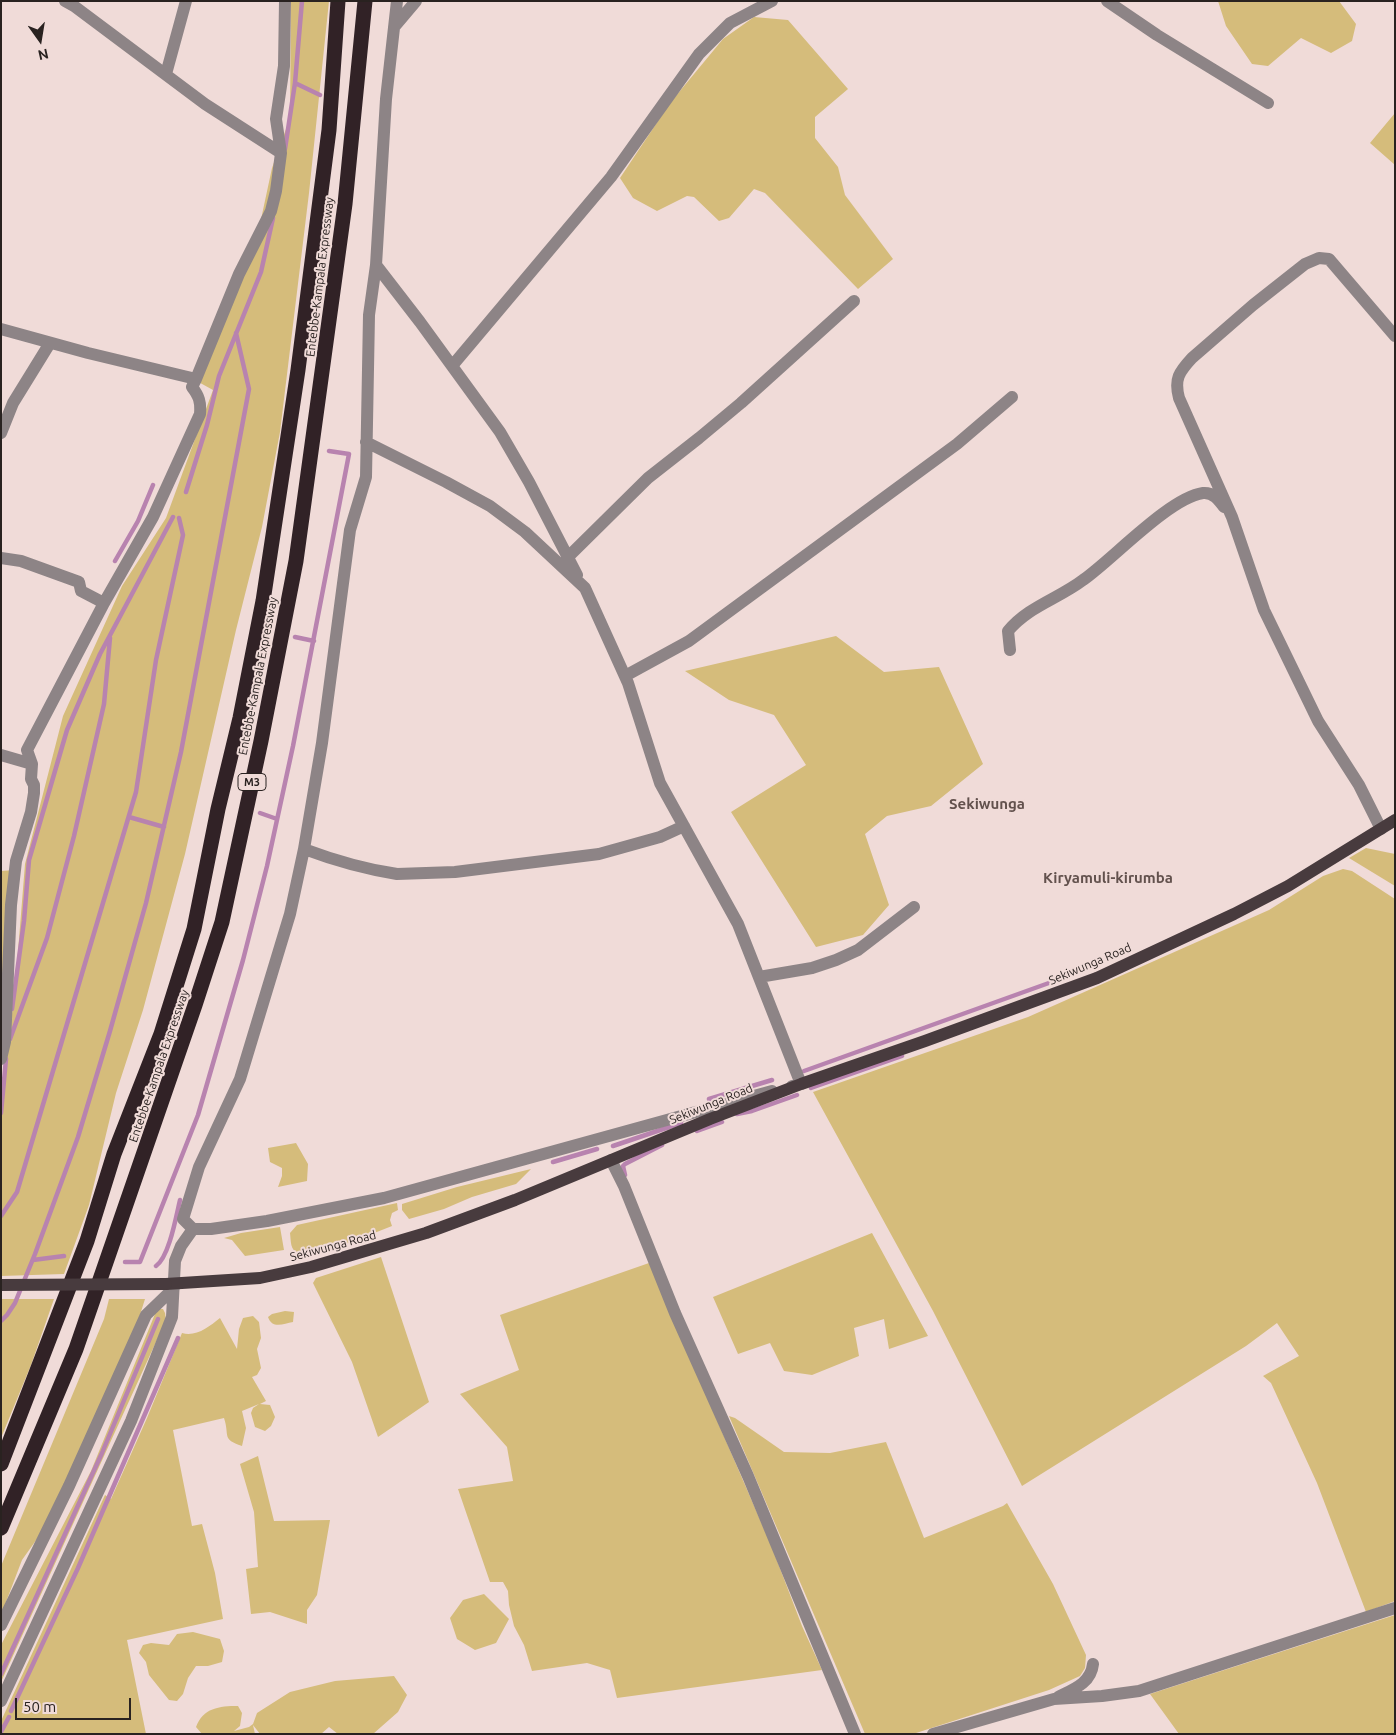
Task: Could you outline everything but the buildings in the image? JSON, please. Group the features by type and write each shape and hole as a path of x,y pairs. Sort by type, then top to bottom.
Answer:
{"highway":[{"name":"Entebbe-Kampala Expressway","path":"1,1464 87,1241 114,1154 160,1034 194,929 218,809 240,718 271,553 298,370 329,130 338,1"},
{"name":"Entebbe-Kampala Expressway","path":"1,1528 76,1349 195,1006 222,922 261,741 296,561 345,204 365,1"}],"main road":[{"name":"Sekiwunga Road","path":"1,1285 171,1286 260,1278 320,1265 426,1234 551,1186 710,1119 801,1084 1097,978 1234,914 1288,886 1395,820"}],"street":[{"path":"65,1 205,104 281,152"},
{"path":"166,74 186,1"},
{"path":"1,1059 5,1042 16,861 31,812 34,793 31,779 32,764 27,750 104,603 153,517 200,414 201,404 192,387 239,274 271,211 279,175 281,152 276,119 284,66 285,1"},
{"path":"376,265 500,432 585,588 625,676 660,783 738,924 801,1084 750,1096 384,1198 267,1221 211,1229 193,1229 183,1219 188,1201 199,1167 240,1079 290,914 304,849 322,743 350,530 366,477 369,315 376,265 386,99 397,1"},
{"path":"394,27 416,1"},
{"path":"452,366 611,177 699,54 730,23 772,1"},
{"path":"1107,1 1157,35 1268,103"},
{"path":"1381,829 1359,785 1318,721 1264,610 1232,517 1179,398 1176,385 1178,376 1184,367 1253,305 1305,264 1319,258 1330,259 1395,336"},
{"path":"567,558 648,478 700,438 741,403 854,301"},
{"path":"1,329 196,379"},
{"path":"1,433 13,403 50,343"},
{"path":"625,676 690,641 957,444 1012,397"},
{"path":"366,442 490,506 525,532 585,588"},
{"path":"1010,650 1008,631 1015,623 1033,608 1064,593 1084,580 1176,505 1195,496 1210,493 1215,496 1232,517"},
{"path":"1,558 21,561 79,582 80,591 104,603"},
{"path":"1,755 32,764"},
{"path":"304,849 360,868 389,873 455,872 599,854 660,837 684,826"},
{"path":"759,977 812,968 858,950 914,906"},
{"path":"611,1160 624,1186 675,1313 748,1476 855,1734"},
{"path":"1,1701 131,1421 172,1318 171,1286 175,1261 181,1246 193,1229"},
{"path":"1,1625 69,1486 146,1315 171,1286"},
{"path":"933,1734 1054,1700 1139,1691 1395,1608"},
{"path":"1054,1700 1089,1678 1094,1664"}],"shaded area":[{"path":"291,1 329,1 309,193 280,432 262,527 236,630 185,854 143,1010 116,1093 89,1205 64,1274 1,1276 1,1093 15,989 25,864 63,716 122,586 166,518 213,390 193,379 260,224 272,168 290,118"},
{"path":"1218,1 1339,1 1356,24 1352,41 1331,53 1301,38 1268,66 1252,64 1226,26"},
{"path":"754,17 788,20 848,89 815,117 815,138 838,167 845,195 893,259 858,289 765,193 754,189 729,218 719,221 694,197 687,196 657,211 633,198 620,178 670,103 723,39"},
{"path":"1395,113 1395,165 1370,143"},
{"path":"836,636 884,672 939,667 983,764 931,806 887,816 865,834 889,905 863,935 816,947 731,812 806,765 774,715 729,700 685,671"},
{"path":"1366,848 1395,854 1395,886 1349,858"},
{"path":"1343,869 1352,871 1395,899 1395,1601 1366,1612 1317,1483 1271,1383 1263,1376 1299,1356 1277,1323 1246,1346 1022,1486 933,1311 813,1092 1028,1017 1269,910 1323,876"},
{"path":"15,870 13,910 1,983 1,871"},
{"path":"296,1143 308,1164 307,1181 278,1187 282,1176 282,1168 270,1162 268,1148"},
{"path":"531,1169 516,1184 472,1197 444,1209 409,1219 402,1210 402,1204 457,1187"},
{"path":"397,1203 398,1210 392,1213 390,1220 392,1226 349,1243 298,1253 292,1247 290,1233 297,1225"},
{"path":"280,1227 284,1250 245,1256 232,1240 224,1238 241,1233"},
{"path":"872,1233 928,1336 889,1349 884,1319 854,1328 859,1356 812,1375 784,1371 770,1343 738,1354 713,1297"},
{"path":"381,1257 429,1402 378,1437 352,1362 313,1283 316,1278"},
{"path":"649,1263 771,1545 802,1626 822,1670 617,1698 610,1670 587,1663 532,1671 524,1645 514,1626 508,1591 503,1582 490,1582 458,1489 513,1481 507,1447 460,1394 519,1370 500,1315"},
{"path":"1,1299 54,1299 31,1365 1,1438"},
{"path":"109,1299 145,1299 139,1318 44,1529 22,1560 1,1615 1,1566 104,1319"},
{"path":"159,1309 163,1309 166,1320 1,1682 1,1645 91,1471 155,1314"},
{"path":"285,1311 294,1312 293,1322 278,1325 272,1323 268,1317 272,1314"},
{"path":"253,1316 259,1322 261,1338 257,1349 261,1368 257,1375 252,1377 266,1401 260,1404 270,1405 275,1417 271,1426 265,1431 255,1427 251,1413 253,1408 259,1404 242,1411 246,1428 242,1446 235,1444 227,1436 224,1418 173,1430 192,1526 202,1524 215,1573 223,1619 127,1640 146,1734 1,1734 1,1721 105,1495 111,1499 182,1333 192,1334 207,1328 220,1318 237,1349 239,1329 243,1318"},
{"path":"729,1416 735,1418 784,1452 830,1453 886,1442 924,1538 1007,1503 1053,1584 1086,1655 1085,1668 1080,1676 1049,1690 913,1734 865,1734"},
{"path":"258,1456 274,1521 330,1520 317,1595 307,1610 307,1624 270,1612 251,1614 246,1569 258,1567 254,1512 240,1464"},
{"path":"484,1594 509,1619 496,1643 475,1650 457,1639 450,1618 463,1600"},
{"path":"1395,1615 1395,1734 1179,1734 1150,1694"},
{"path":"193,1632 220,1639 224,1651 222,1662 208,1666 196,1666 188,1678 183,1694 177,1701 169,1700 149,1675 146,1662 139,1653 143,1645 151,1643 169,1645 177,1634"},
{"path":"394,1676 407,1695 398,1712 373,1734 338,1734 329,1727 321,1734 260,1734 253,1725 255,1734 202,1734 196,1727 203,1716 212,1709 238,1706 242,1713 240,1726 234,1731 249,1727 253,1724 257,1713 290,1692 335,1681"}],"waterway":[{"path":"285,149 295,83 302,1"},
{"path":"295,83 320,95"},
{"path":"186,492 207,425 219,376 261,272 273,218"},
{"path":"1,1321 15,1303 78,1137 146,903 181,752 249,389 236,333"},
{"path":"125,1262 140,1262 198,1115 243,960 267,866 293,746 349,454 329,451"},
{"path":"115,561 138,521 153,485"},
{"path":"12,1009 24,921 29,860 67,730 100,654 173,517"},
{"path":"1,1216 17,1192 136,792 156,660 183,535 179,518"},
{"path":"295,637 314,641"},
{"path":"10,1039 47,938 74,836 104,704 110,638"},
{"path":"260,813 277,819"},
{"path":"129,817 164,827"},
{"path":"804,1071 1060,979"},
{"path":"811,1088 902,1056"},
{"path":"1,1113 6,1059"},
{"path":"709,1099 772,1080"},
{"path":"737,1114 752,1111 797,1095"},
{"path":"697,1131 722,1122"},
{"path":"613,1146 681,1123"},
{"path":"625,1175 623,1166 625,1164 662,1145"},
{"path":"553,1162 597,1149"},
{"path":"156,1266 161,1261 168,1246 180,1200"},
{"path":"33,1260 64,1256"},
{"path":"1,1674 102,1453 158,1319"},
{"path":"11,1711 78,1568 178,1338"},
{"path":"1,1732 9,1717"}],"district":[{"name":"Sekiwunga","path":"987,804"},
{"name":"Kiryamuli-kirumba","path":"1108,878"}]}
